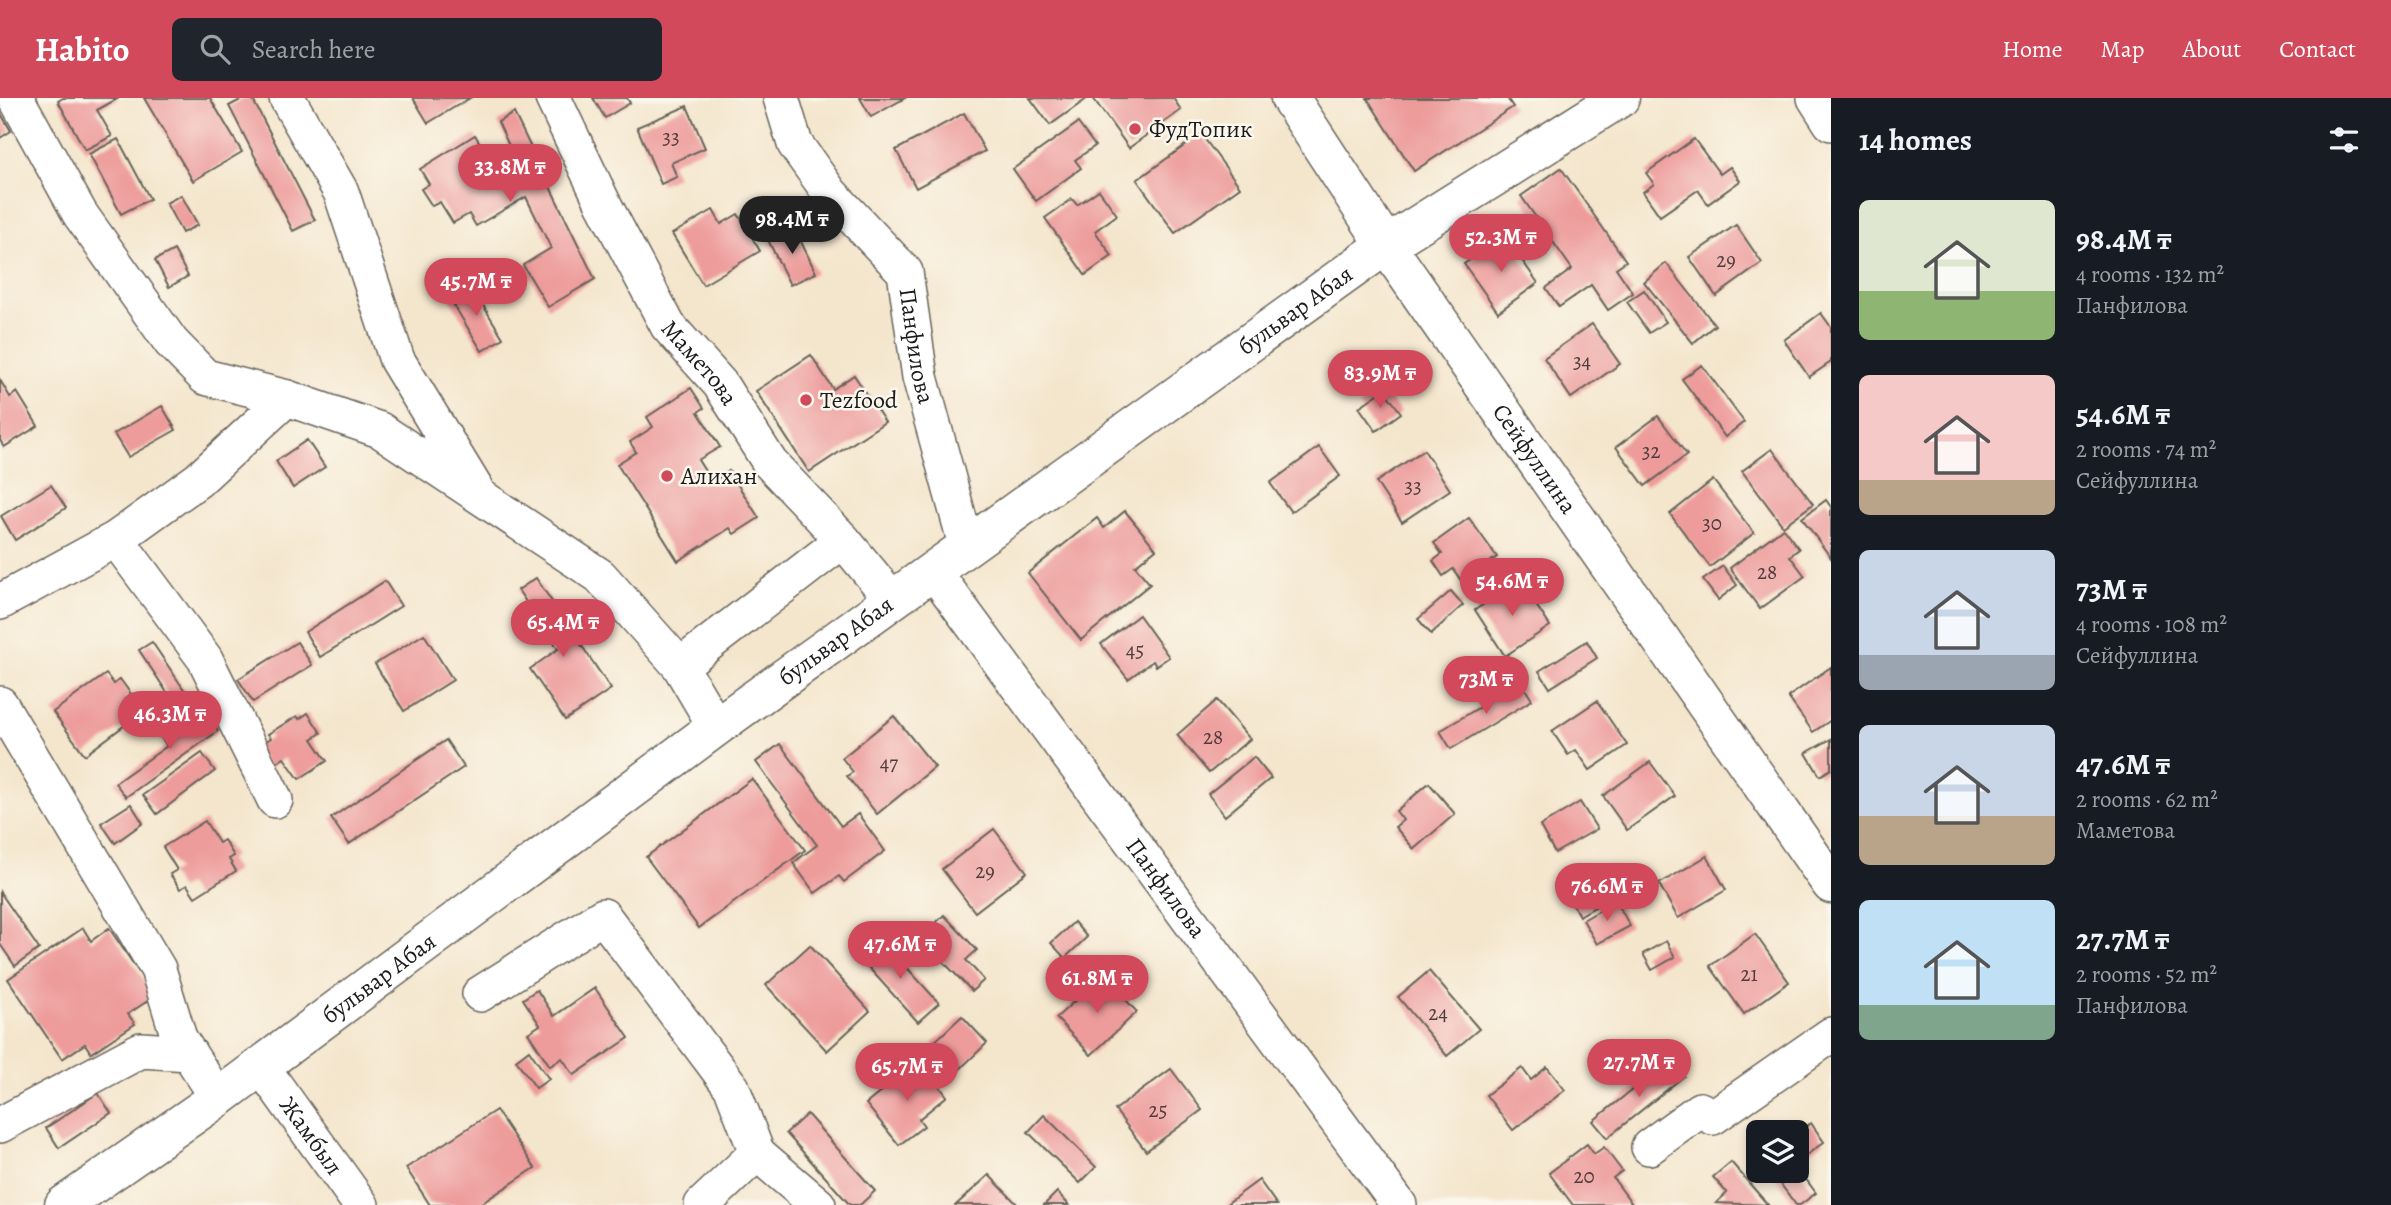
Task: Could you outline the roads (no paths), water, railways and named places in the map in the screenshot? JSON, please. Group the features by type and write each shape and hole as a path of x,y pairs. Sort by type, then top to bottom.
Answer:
{"main road":[{"name":"Сейфуллина","path":"1290,98 1386,245 1831,884"},
{"name":"бульвар Абая","path":"64,1205 218,1098 716,727 1386,245 1620,98"}],"street":[{"path":"16,98 80,214 171,342 205,377 288,398 380,429 600,576 680,666 716,727"},
{"path":"287,98 341,192 397,360 480,498"},
{"name":"Маметова","path":"553,98 603,203 668,326 720,384 770,463 843,540 893,600"},
{"name":"Панфилова","path":"781,98 796,144 830,193 905,272 920,377 967,548"},
{"path":"1815,98 1831,123"},
{"path":"0,602 117,539 198,480 288,398"},
{"path":"117,539 205,659 275,800"},
{"path":"680,666 843,540"},
{"name":"Панфилова","path":"933,572 1399,1205"},
{"path":"0,704 158,969 179,1038 218,1098"},
{"path":"480,994 603,916 732,1088 757,1153 818,1205"},
{"path":"1649,1147 1700,1110 1721,1128 1831,1035"},
{"path":"0,1125 141,1049 189,1053"},
{"name":"Жамбыл","path":"261,1066 361,1205"},
{"path":"702,1205 757,1153"}],"place":[{"name":"ФудТопик","path":"1135,129"},
{"name":"Tezfood","path":"806,400"},
{"name":"Алихан","path":"667,476"}]}
